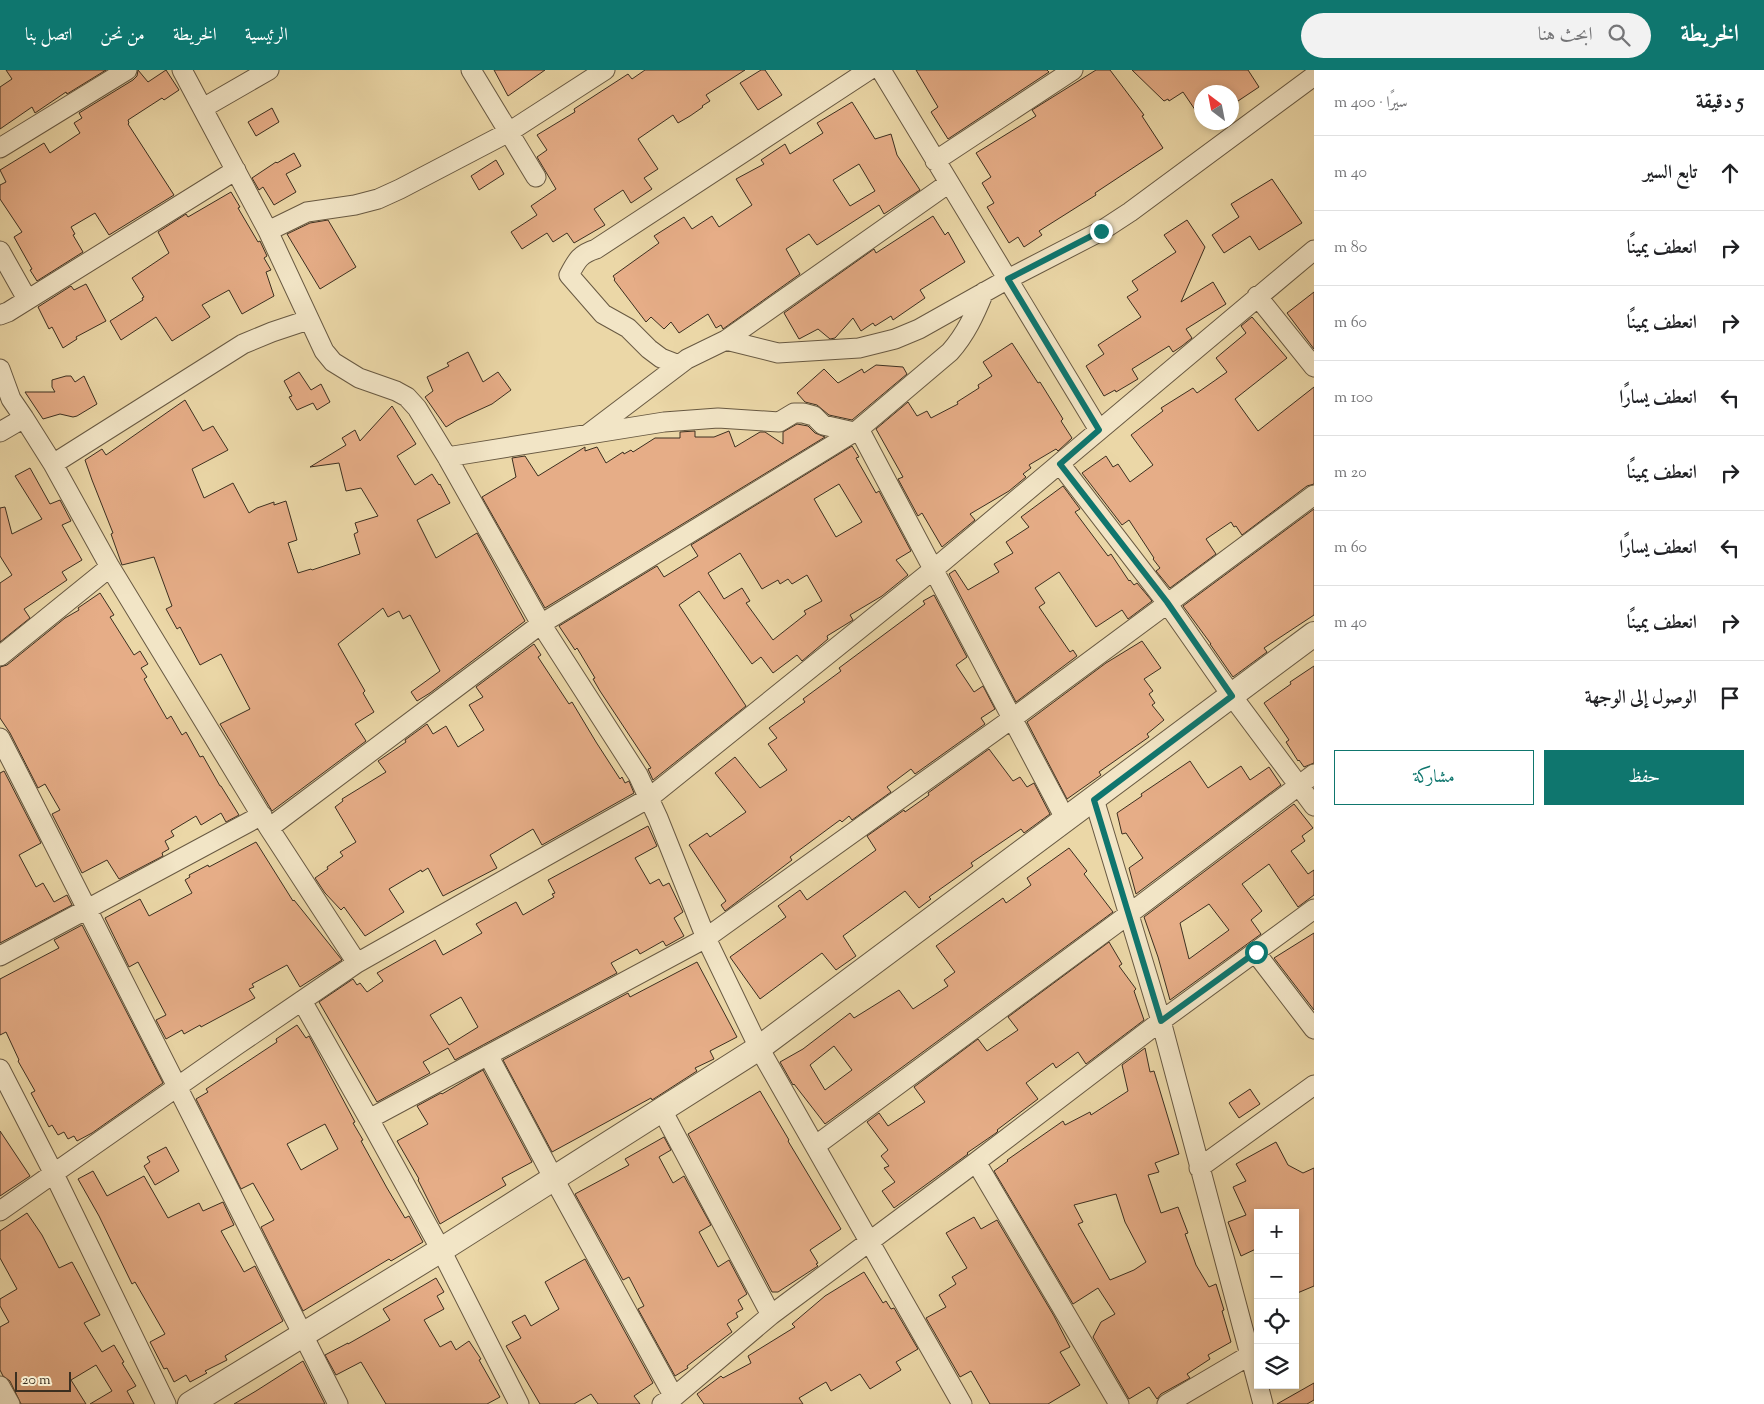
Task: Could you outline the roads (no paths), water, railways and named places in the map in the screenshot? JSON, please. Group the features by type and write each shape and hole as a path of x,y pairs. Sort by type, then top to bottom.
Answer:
{"street":[{"path":"0,148 127,70"},
{"path":"182,70 268,231 324,351 333,362 359,378 396,391 407,397 417,408 447,457 541,624 627,758 649,798 706,938 760,1048 962,1404"},
{"path":"203,108 269,70"},
{"path":"471,70 536,177"},
{"path":"268,231 307,212 339,208 378,199 509,132 605,70"},
{"path":"679,365 661,358 628,328 603,314 569,275 578,259 868,70"},
{"path":"881,70 1099,430"},
{"path":"935,160 1073,70"},
{"path":"726,340 778,353 859,348 895,339 919,329 1008,279 1101,231 1130,212 1314,76"},
{"path":"0,315 236,170"},
{"path":"588,434 679,365 695,354 726,340 949,183"},
{"path":"0,1211 357,963 649,798 934,569 1314,250"},
{"path":"0,251 27,299"},
{"path":"0,956 88,909 266,822 541,624 856,431 950,352 970,326 984,292"},
{"path":"1257,296 1314,367"},
{"path":"53,464 243,344 308,320"},
{"path":"0,369 11,399 53,464 110,567 266,822 357,963"},
{"path":"447,457 588,434 690,420 718,418 779,422 794,413 814,416 823,425 856,431"},
{"path":"0,432 24,418"},
{"path":"856,431 934,569 1066,820"},
{"path":"1060,464 1167,602 1232,696 1314,806"},
{"path":"369,1119 706,938 1012,718 1314,495"},
{"path":"0,656 110,567"},
{"path":"190,1404 441,1250 760,1048 1314,634"},
{"path":"0,738 338,1404"},
{"path":"814,1146 1129,914 1314,774"},
{"path":"1094,800 1161,1021 1254,1370"},
{"path":"488,1055 668,1400 771,1315 1161,1021 1314,909"},
{"path":"1256,952 1314,1029"},
{"path":"302,1001 441,1250 519,1404"},
{"path":"0,1070 54,1174 166,1404"},
{"path":"1199,1168 1311,1093"},
{"path":"662,1110 771,1315"},
{"path":"976,1162 1119,1404"},
{"path":"1167,1404 1250,1355"},
{"path":"0,1386 10,1404"},
{"path":"1259,1389 1263,1404"}]}
